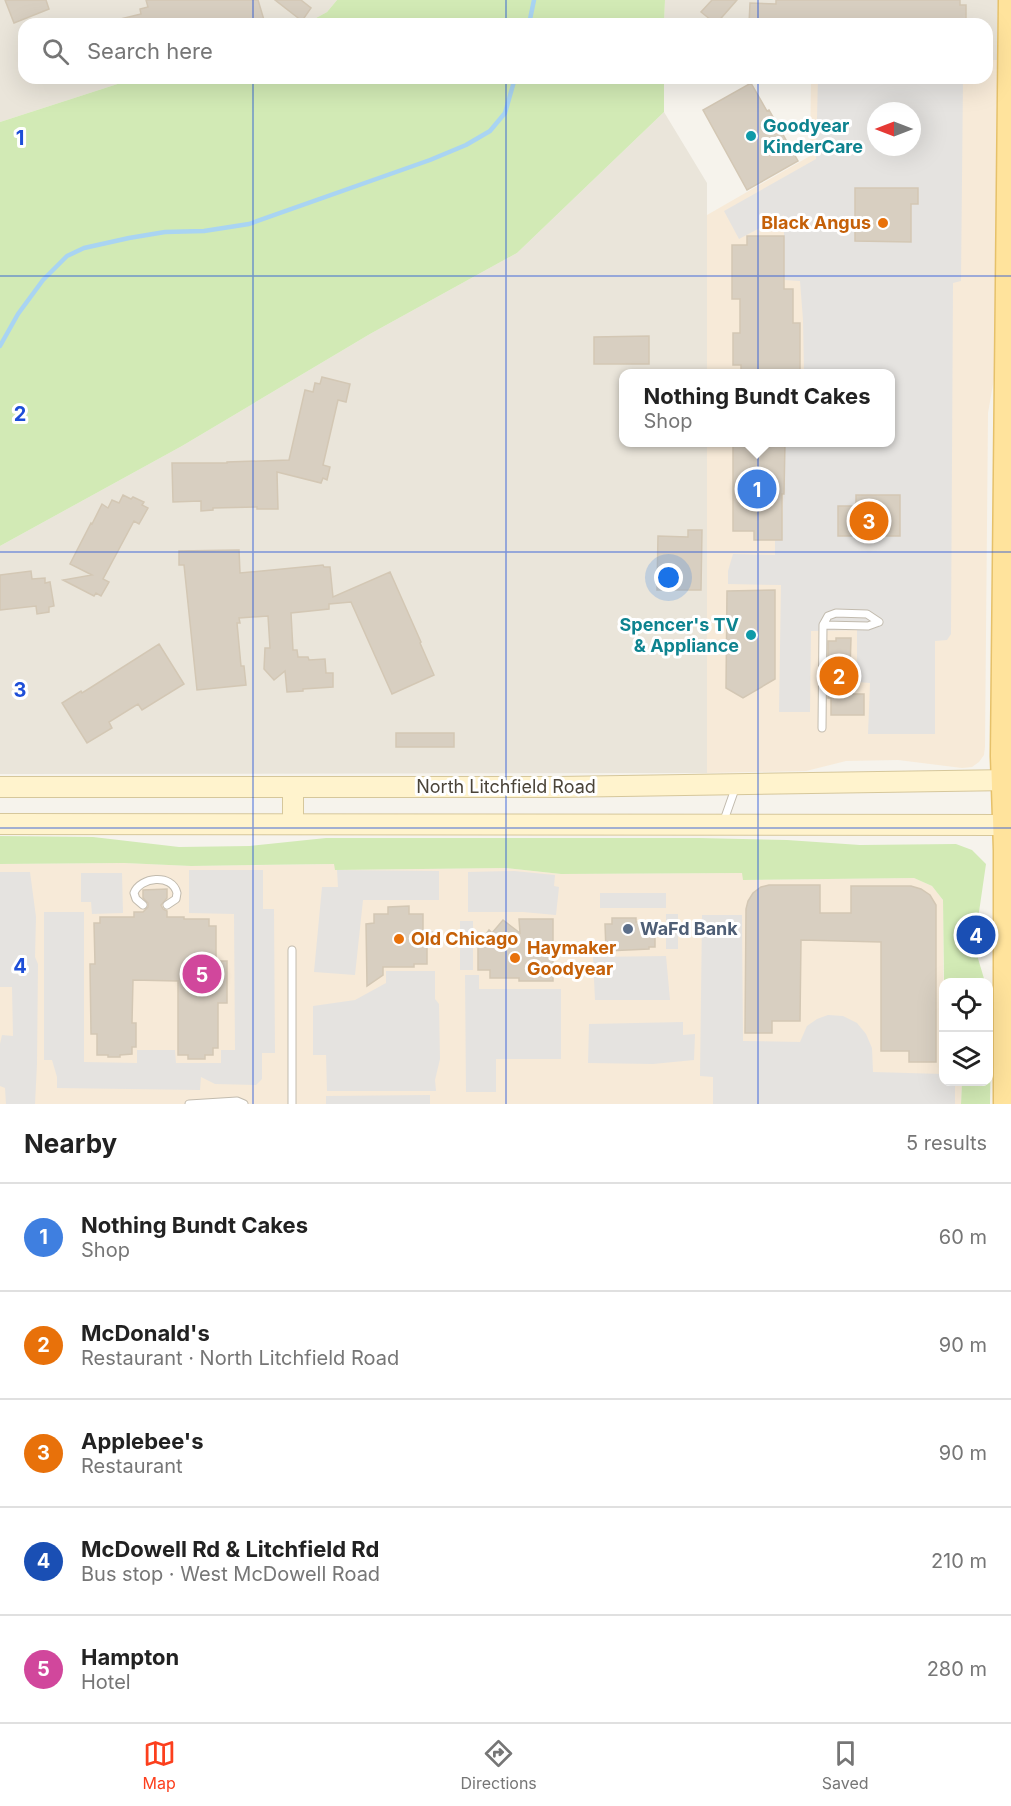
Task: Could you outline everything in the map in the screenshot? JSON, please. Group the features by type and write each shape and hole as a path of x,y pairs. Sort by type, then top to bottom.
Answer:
{"main road":[{"path":"1005,1104 1010,0"},
{"name":"North Litchfield Road","path":"4,789 558,787 1006,780"},
{"path":"293,788 293,824"},
{"name":"North Litchfield Road","path":"0,824 1007,825"}],"lane":[{"path":"822,728 823,625 828,616 836,613 867,614 879,622 868,626 823,625"},
{"path":"723,825 737,783"},
{"path":"143,905 138,902 134,893 136,888 145,881 168,881 172,883 177,892 176,899 167,905"},
{"path":"290,1104 292,950"},
{"path":"189,1104 237,1101 244,1104"}],"shaded area":[{"path":"0,0 337,0 327,12 316,18 18,18 18,84 117,84 0,122"},
{"path":"665,0 998,0 997,60 993,60 993,18 664,18"},
{"path":"993,60 997,60 995,373 988,413 985,747 984,755 972,767 962,768 898,760 846,761 806,771 707,773 707,447 895,447 895,369 707,369 707,215 810,156 811,84 993,84"},
{"path":"818,84 963,84 961,281 953,283 951,634 947,640 935,641 935,734 868,734 870,683 857,682 857,630 811,631 810,712 779,712 781,585 728,584 728,571 733,554 775,555 775,540 782,539 785,447 895,447 895,369 804,369 800,281 784,280 784,215 739,239 724,211 816,159"},
{"path":"664,112 707,183 707,369 619,369 619,447 707,447 707,773 0,774 0,546 182,446 370,334 517,253"},
{"path":"124,863 191,866 335,864 335,870 506,868 561,874 743,873 743,880 914,878 932,886 943,900 943,978 939,978 939,1086 962,1086 961,1104 0,1104 0,864"},
{"path":"189,870 263,870 263,909 274,909 275,1053 262,1053 262,1079 256,1085 215,1084 201,1077 200,1090 57,1088 57,1077 52,1060 44,1060 44,912 84,912 84,1062 137,1063 137,1050 175,1050 176,1063 221,1063 221,1050 235,1050 234,914 189,913"},
{"path":"337,870 439,871 439,900 363,900 355,975 314,972 322,887 338,887"},
{"path":"514,871 555,875 554,886 559,887 556,915 523,912 468,912 468,872"},
{"path":"0,872 30,872 36,917 35,957 38,964 35,1104 6,1104 5,1088 0,1086 2,1035 13,1036 12,987 0,987"},
{"path":"81,873 122,873 123,913 92,914 91,902 81,902"},
{"path":"600,893 666,893 666,908 600,908"},
{"path":"666,914 678,914 678,949 666,949"},
{"path":"702,915 742,915 743,1041 800,1042 807,1026 817,1019 828,1015 843,1016 857,1023 866,1034 872,1048 873,1072 939,1074 939,1086 955,1086 955,1104 713,1104 713,1077 700,1076"},
{"path":"460,921 473,921 473,970 460,970"},
{"path":"666,956 670,1000 595,1000 593,957"},
{"path":"386,971 435,971 435,999 439,1004 440,1059 435,1080 436,1091 327,1091 326,1055 313,1055 313,1006 355,1000 386,983"},
{"path":"465,975 479,975 479,989 561,989 561,1059 496,1059 496,1092 466,1092"},
{"path":"683,1022 683,1035 695,1034 694,1060 653,1064 588,1063 589,1024"},
{"path":"430,1095 430,1104 326,1104 326,1096"}],"green space":[{"path":"337,0 665,0 664,18 316,18 327,12"},
{"path":"117,84 664,84 664,112 517,253 370,334 182,446 0,546 0,122"},
{"path":"0,836 93,837 179,847 250,846 326,838 699,838 787,840 860,845 956,844 972,850 986,864 979,912 977,955 984,978 944,978 943,900 932,886 914,878 743,880 742,873 561,874 506,868 335,870 334,864 191,866 124,863 0,864"},
{"path":"962,1086 990,1086 990,1104 961,1104"}],"building":[{"path":"5,0 46,0 49,9 26,18 18,18 18,21 14,23"},
{"path":"146,0 258,0 263,18 124,18 141,14 140,9 148,7"},
{"path":"275,0 301,0 311,8 304,18 298,18"},
{"path":"712,0 737,0 721,18 708,18 701,12"},
{"path":"776,0 960,0 960,5 966,5 966,18 749,18 750,3 776,4"},
{"name":"Goodyear KinderCare","path":"752,84 798,161 747,190 703,110"},
{"name":"Black Angus","path":"855,188 918,188 918,204 911,204 911,242 855,241"},
{"path":"747,236 784,236 784,289 793,289 793,323 800,323 800,369 741,369 741,365 733,365 733,333 740,333 740,299 732,299 732,245 747,245"},
{"path":"649,336 649,364 594,364 594,337"},
{"path":"322,377 350,384 346,402 338,400 323,465 330,467 327,480 323,478 321,483 277,472 278,509 213,508 213,510 201,511 201,501 173,502 172,463 289,460 305,390 313,392 315,383 320,384"},
{"path":"733,447 785,447 782,540 754,540 754,531 733,531"},
{"path":"123,495 144,502 142,505 148,508 139,524 134,521 103,579 109,582 101,596 96,593 94,596 63,580 92,575 70,564 102,504 108,508 112,500 119,503"},
{"path":"856,495 900,495 900,536 838,536 838,506 856,506"},
{"path":"688,530 702,530 701,590 657,590 658,536 688,537"},
{"path":"239,550 240,573 323,565 330,567 333,597 390,572 434,675 392,694 351,602 329,604 329,609 291,613 293,650 297,650 298,657 308,657 309,660 325,659 326,673 333,673 333,687 287,692 285,671 274,680 264,669 265,648 270,648 268,616 239,618 240,623 237,623 241,666 244,666 246,685 197,690 184,565 179,565 179,551"},
{"path":"31,571 32,579 45,578 45,583 50,582 54,606 49,607 49,612 37,614 36,606 0,610 0,575"},
{"name":"Spencer's TV & Appliance","path":"775,590 775,679 743,698 726,688 727,591"},
{"path":"836,638 851,638 850,670 853,670 853,694 864,694 864,715 831,715 831,698 828,698 828,641 836,641"},
{"path":"159,644 184,684 142,710 138,704 109,722 112,728 87,743 62,703 81,691 82,693"},
{"path":"396,733 454,733 454,747 396,747"},
{"path":"769,885 820,885 820,913 851,913 851,886 911,886 930,895 936,905 936,1062 909,1062 909,1051 881,1051 881,942 801,940 800,1021 772,1021 772,1033 745,1033 746,909 753,893"},
{"path":"167,889 167,898 161,905 167,911 167,917 209,919 209,926 216,926 216,961 227,961 227,1003 218,1003 218,1048 213,1048 213,1055 205,1055 205,1059 188,1059 188,1055 178,1055 178,981 133,980 132,1023 136,1023 136,1047 132,1047 132,1054 120,1055 120,1057 97,1055 97,1034 91,1034 90,964 95,964 94,923 100,923 100,917 134,917 134,912 143,912 148,907 148,903 143,898 143,890"},
{"name":"Old Chicago","path":"409,906 409,914 423,914 423,932 432,932 432,946 427,946 427,964 414,964 414,967 383,967 383,975 367,986 366,924 374,923 374,914 388,914 388,907"},
{"name":"WaFd Bank","path":"612,918 636,918 636,922 651,922 652,935 655,935 655,947 606,951 605,924 612,924"},
{"name":"Haymaker Goodyear","path":"519,919 553,919 553,981 490,978 490,970 478,970 478,946 489,930 492,933 503,920 520,933"}],"waterway":[{"path":"530,18 534,0"},
{"path":"0,346 18,314 43,280 67,256 84,248 129,238 249,224 430,160 466,145 490,131 505,113 513,84"}],"place":[{"name":"Goodyear KinderCare","path":"751,136"},
{"name":"Black Angus","path":"883,223"},
{"name":"Nothing Bundt Cakes","path":"757,489"},
{"name":"Applebee's","path":"869,521"},
{"name":"Spencer's TV & Appliance","path":"751,635"},
{"name":"McDonald's","path":"839,676"},
{"name":"WaFd Bank","path":"628,929"},
{"name":"McDowell Rd & Litchfield Rd","path":"976,935"},
{"name":"Old Chicago","path":"399,939"},
{"name":"Haymaker Goodyear","path":"515,958"},
{"name":"Hampton","path":"202,974"}]}
